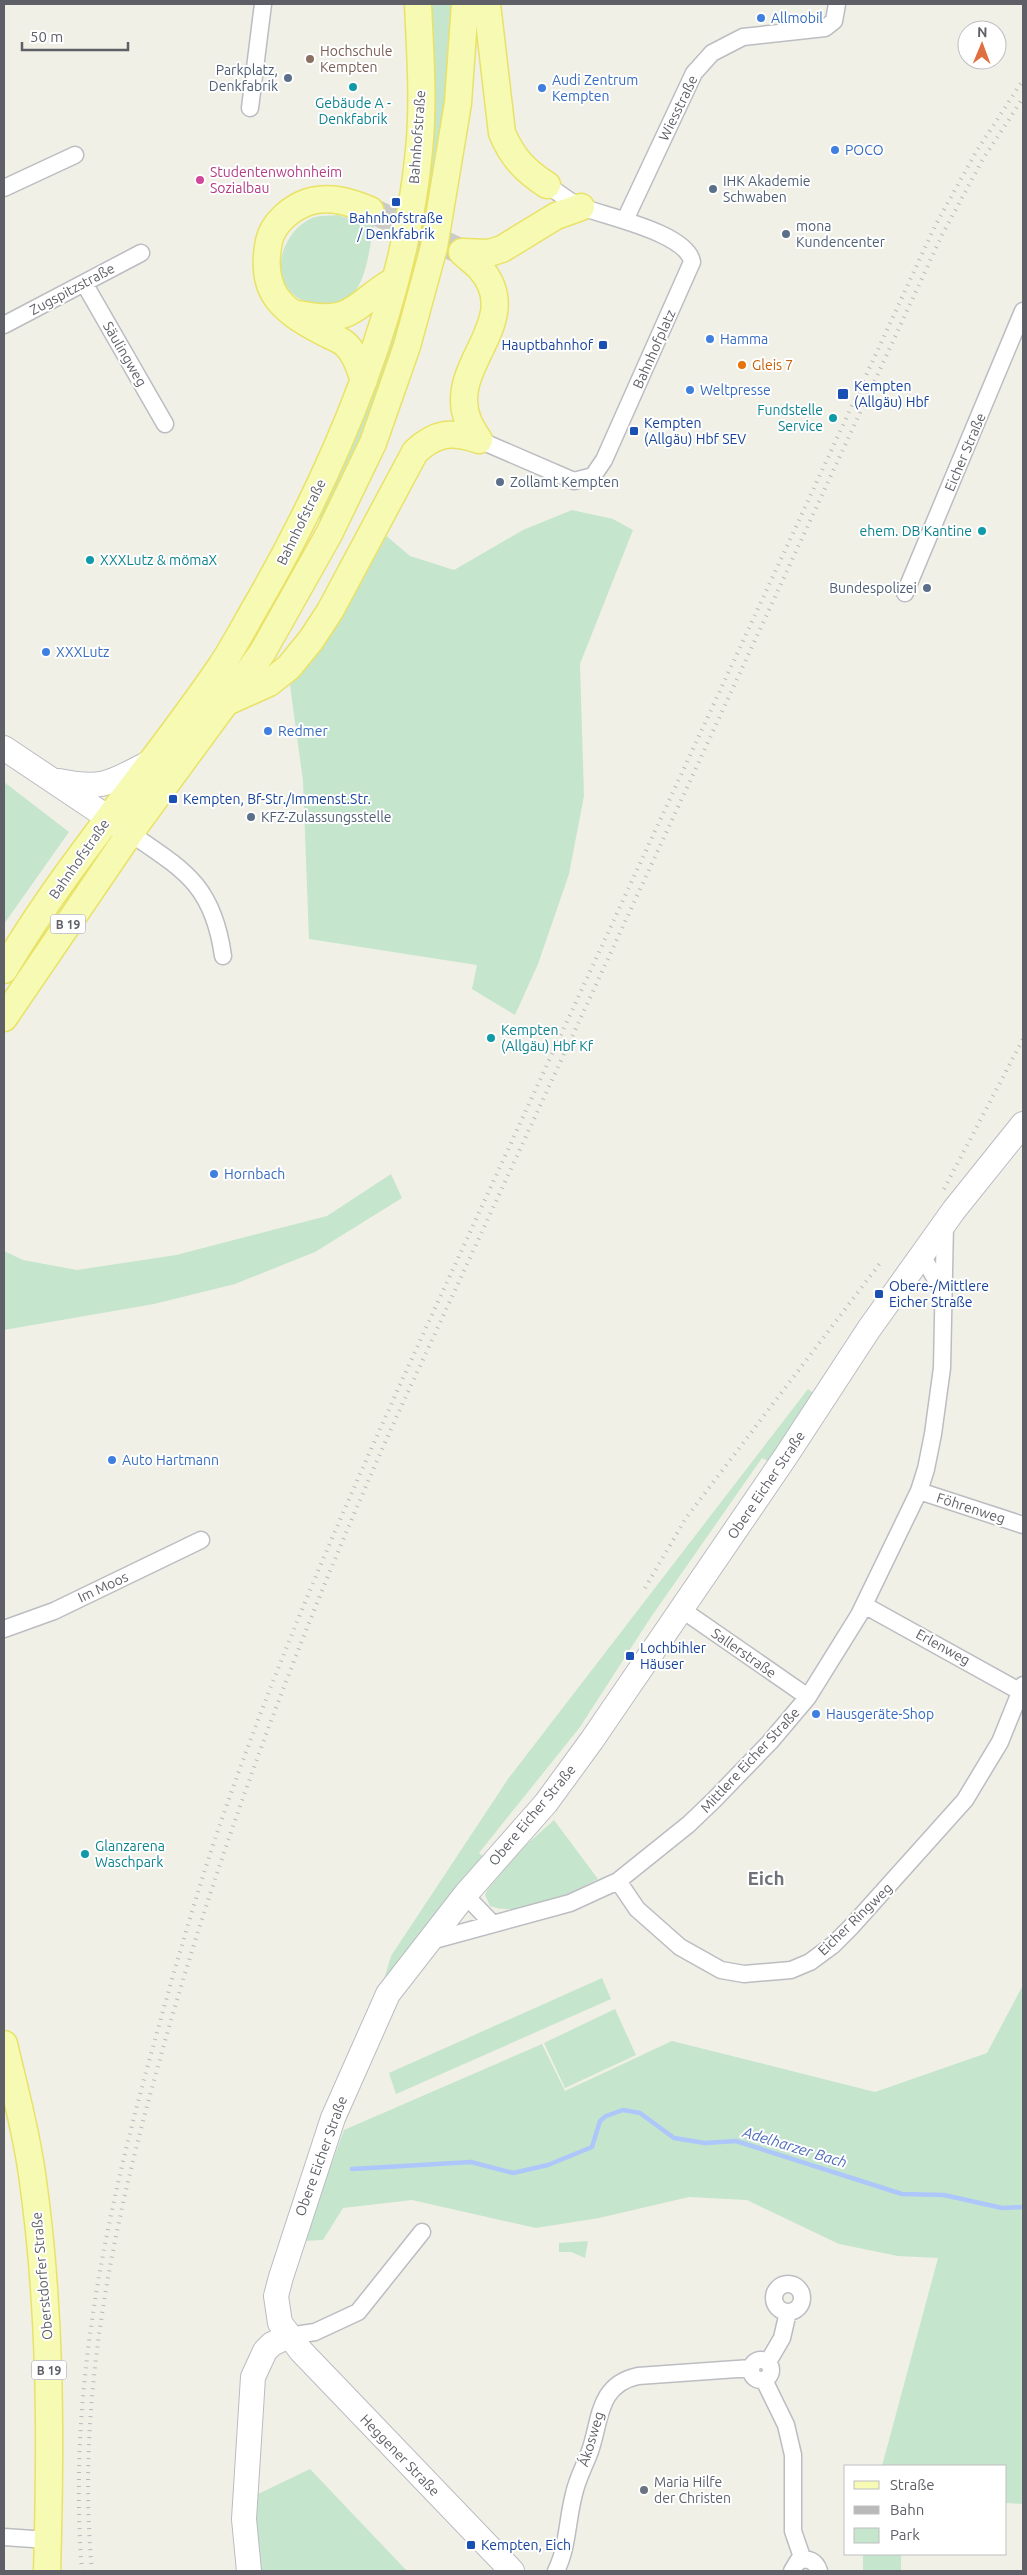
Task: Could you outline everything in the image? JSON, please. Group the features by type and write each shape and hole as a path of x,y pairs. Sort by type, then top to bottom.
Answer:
{"main road":[{"name":"Bahnhofstraße","path":"4,970 108,817 191,709 228,655 272,578 319,487 364,380 395,280 419,153 422,111 418,4"},
{"name":"Bahnhofstraße","path":"4,1018 130,833 262,653 329,534 373,443 407,346 434,247 458,102 465,4"},
{"path":"487,4 502,133 508,149 520,165 546,185"},
{"path":"364,380 356,357 345,344 289,312 276,299 268,283 265,259 270,235 283,218 296,206 313,201 332,199 352,202 370,210"},
{"path":"479,440 465,412 465,387 490,330 495,302 490,285 479,267 462,252 490,253 502,250 556,216 581,207"},
{"path":"289,312 314,318 341,316 354,312 378,290 395,280"},
{"path":"228,701 269,683 289,667 311,640 330,611 415,452 424,443 450,434 459,434 479,440"},
{"name":"Oberstdorfer Straße","path":"4,2044 32,2172 44,2282 49,2367 47,2571"}],"street":[{"path":"250,108 262,4"},
{"name":"Wiesstraße","path":"625,220 694,73 712,53 743,36 825,28 834,21 837,4"},
{"path":"4,188 75,155"},
{"name":"Bahnhofplatz","path":"479,440 574,481 593,476 604,460 692,262 690,252 685,247 625,220 581,207 546,185"},
{"name":"Zugspitzstraße","path":"4,325 141,253"},
{"name":"Säulingweg","path":"84,284 166,424"},
{"name":"Eicher Straße","path":"905,593 1023,311"},
{"path":"4,748 130,833"},
{"path":"51,780 88,787 95,786 109,783 149,763"},
{"name":"Bahnhofstraße","path":"130,833 170,859 203,891 218,922 224,956"},
{"name":"Obere Eicher Straße","path":"289,2336 280,2323 276,2296 316,2165 352,2072 388,1994 465,1895 546,1803 592,1740 786,1456 869,1329 923,1257 945,1222 1023,1124"},
{"name":"Mittlere Eicher Straße","path":"427,1942 493,1924 524,1918 570,1904 618,1881 689,1824 714,1800 770,1742 808,1697 864,1605 918,1491 934,1434 942,1368 945,1222"},
{"name":"Mittlere Eicher Straße","path":"923,1257 943,1292"},
{"name":"Föhrenweg","path":"918,1491 1023,1525"},
{"name":"Im Moos","path":"4,1628 54,1611 201,1540"},
{"name":"Erlenweg","path":"864,1605 1022,1688"},
{"name":"Sallerstraße","path":"681,1609 808,1697"},
{"name":"Eicher Ringweg","path":"618,1881 637,1909 680,1947 721,1970 744,1974 777,1972 791,1970 810,1962 833,1945 852,1926 965,1800 1000,1742 1022,1688"},
{"path":"465,1895 493,1924"},
{"path":"249,2571 244,2519 253,2377 265,2351 272,2344 289,2336 315,2332 358,2312 422,2232"},
{"path":"764,2380 771,2373 768,2362 782,2338 788,2312"},
{"name":"Heggener Straße","path":"289,2336 512,2571"},
{"name":"Ákosweg","path":"556,2571 567,2534 577,2483 591,2450 598,2414 609,2394 627,2379 638,2376 751,2368 757,2360 768,2362"},
{"path":"751,2368 754,2378 764,2380"},
{"path":"764,2380 786,2425 793,2455 793,2531 797,2565 815,2563 819,2571"},
{"path":"4,2537 48,2540"}],"green space":[{"path":"430,4 454,4 449,101 427,242 399,344 327,522 314,516 393,313"},
{"path":"338,215 374,226 365,271 353,294 344,301 324,306 303,301 293,295 286,286 282,276 282,256 286,245 291,236 306,221 318,216"},
{"path":"572,510 613,519 633,530 580,664 584,796 569,874 538,964 515,1015 472,989 477,965 309,939 303,781 290,685 318,649 342,612 383,533 410,556 454,570 523,530"},
{"path":"4,782 69,832 4,924"},
{"path":"391,1174 402,1198 315,1252 235,1284 154,1304 4,1330 4,1251 23,1260 77,1270 176,1255 327,1216"},
{"path":"808,1389 816,1395 772,1463 762,1458 649,1620 580,1727 479,1853 486,1859 381,1989 391,1956 508,1779"},
{"path":"554,1820 598,1879 560,1897 531,1907 503,1909 490,1906 485,1895 487,1890 525,1846"},
{"path":"602,1978 611,1999 396,2094 389,2073"},
{"path":"1023,1985 1023,2504 1007,2503 1007,2465 882,2465 938,2258 898,2256 839,2244 747,2200 689,2197 599,2218 536,2228 412,2200 343,2208 323,2240 303,2241 344,2130 542,2044 565,2091 672,2041 875,2092 987,2053"},
{"path":"615,2009 636,2055 565,2088 544,2043"},
{"path":"588,2241 585,2258 571,2252 559,2252 559,2243"},
{"path":"310,2469 407,2571 257,2571 252,2497"},
{"path":"863,2555 901,2555 901,2571 863,2571"}],"waterway":[{"name":"Adelharzer Bach","path":"352,2169 471,2162 513,2173 548,2165 592,2147 600,2121 606,2116 623,2110 640,2113 674,2138 705,2143 736,2141 902,2194 944,2195 1002,2208 1023,2207"}],"tunnel":[{"path":"370,210 462,252"}],"railway":[{"path":"82,2571 79,2503 80,2435 95,2300 107,2234 138,2101 170,1987 214,1842 245,1754 314,1581 389,1410 935,226 976,152 1023,80"},
{"path":"92,2571 88,2504 89,2436 104,2303 116,2237 147,2106 165,2041 214,1882 269,1726 330,1571 396,1418 942,235 983,159 1023,98"},
{"path":"944,1189 1023,1039"},
{"path":"645,1588 686,1518 881,1262"}],"place":[{"name":"Allmobil","path":"761,18"},
{"name":"Hochschule Kempten","path":"310,59"},
{"name":"Parkplatz, Denkfabrik","path":"288,78"},
{"name":"Gebäude A - Denkfabrik","path":"353,87"},
{"name":"Audi Zentrum Kempten","path":"542,88"},
{"name":"POCO","path":"835,150"},
{"name":"Studentenwohnheim Sozialbau","path":"200,180"},
{"name":"IHK Akademie Schwaben","path":"713,189"},
{"name":"Bahnhofstraße / Denkfabrik","path":"396,202"},
{"name":"mona Kundencenter","path":"786,234"},
{"name":"Hamma","path":"710,339"},
{"name":"Hauptbahnhof","path":"603,345"},
{"name":"Gleis 7","path":"742,365"},
{"name":"Weltpresse","path":"690,390"},
{"name":"Kempten (Allgäu) Hbf","path":"843,394"},
{"name":"Fundstelle Service","path":"833,418"},
{"name":"Kempten (Allgäu) Hbf SEV","path":"634,431"},
{"name":"Zollamt Kempten","path":"500,482"},
{"name":"ehem. DB Kantine","path":"982,531"},
{"name":"XXXLutz & mömaX","path":"90,560"},
{"name":"Bundespolizei","path":"927,588"},
{"name":"XXXLutz","path":"46,652"},
{"name":"Redmer","path":"268,731"},
{"name":"Kempten, Bf-Str./Immenst.Str.","path":"173,799"},
{"name":"KFZ-Zulassungsstelle","path":"251,817"},
{"name":"Kempten (Allgäu) Hbf Kf","path":"491,1038"},
{"name":"Hornbach","path":"214,1174"},
{"name":"Obere-/Mittlere Eicher Straße","path":"879,1294"},
{"name":"Auto Hartmann","path":"112,1460"},
{"name":"Lochbihler Häuser","path":"630,1656"},
{"name":"Hausgeräte-Shop","path":"816,1714"},
{"name":"Glanzarena Waschpark","path":"85,1854"},
{"name":"Maria Hilfe der Christen","path":"644,2490"},
{"name":"Kempten, Eich","path":"471,2545"}],"district":[{"name":"Eich","path":"766,1878"}]}
